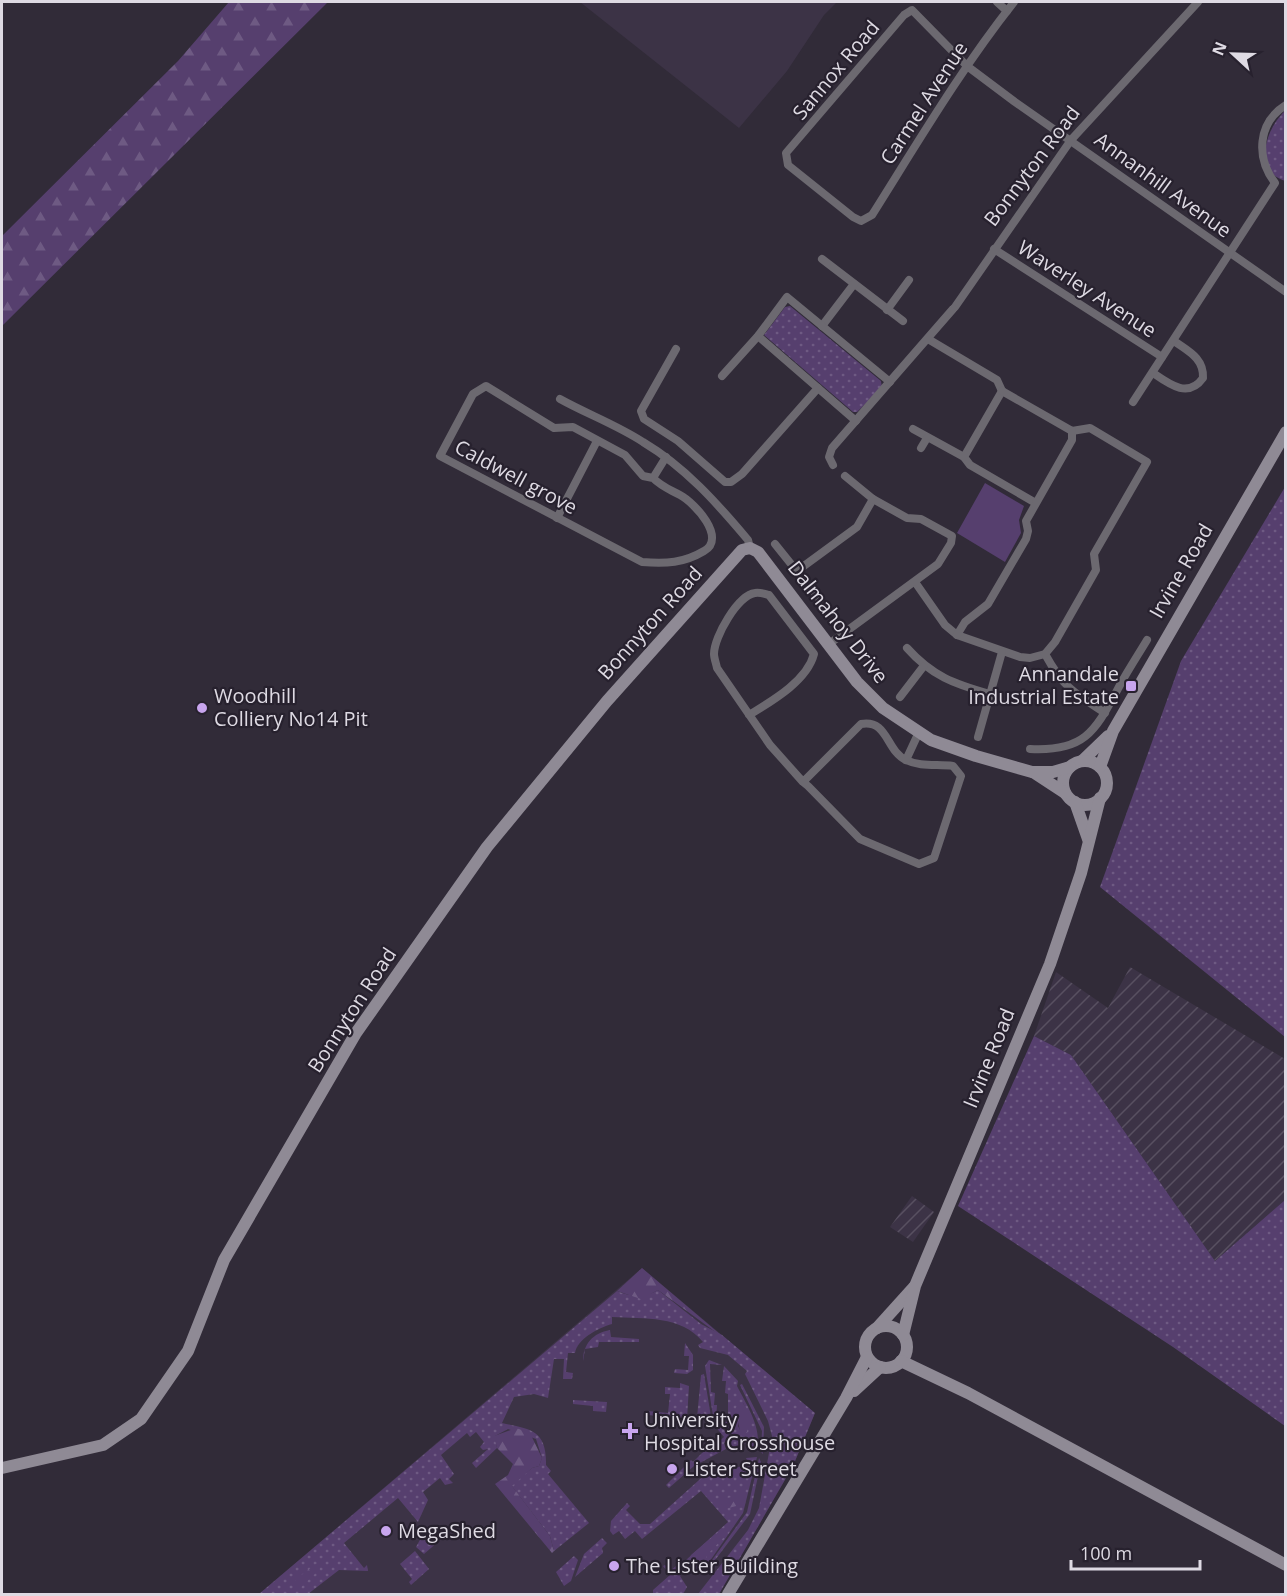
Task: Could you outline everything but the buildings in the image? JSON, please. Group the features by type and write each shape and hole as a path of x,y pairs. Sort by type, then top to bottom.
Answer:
{"main road":[{"name":"Irvine Road","path":"1113,731 1286,432"},
{"name":"Dalmahoy Drive","path":"750,548 758,552 857,682 883,708 931,740 1032,772"},
{"name":"Bonnyton Road","path":"2,1468 103,1445 141,1419 188,1351 224,1260 356,1034 487,847 607,701 742,550 750,548"},
{"path":"1032,772 1053,772 1082,761 1113,731"},
{"path":"1100,767 1113,731"},
{"path":"1075,802 1088,804 1100,798 1104,793 1106,779 1100,767 1082,761"},
{"path":"1065,793 1063,779 1070,767"},
{"path":"1032,772 1075,802 1089,840"},
{"name":"Irvine Road","path":"903,1335 915,1286 1050,964 1078,882 1100,798"},
{"name":"Irvine Road","path":"877,1328 915,1286"},
{"path":"728,1594 846,1398 867,1357 865,1344 871,1331 891,1327 903,1335 906,1348 901,1361 891,1367 880,1367 867,1357"},
{"path":"901,1361 968,1393 1286,1565"},
{"path":"846,1398 880,1367"}],"street":[{"path":"997,2 1007,11"},
{"name":"Carmel Avenue","path":"861,221 872,215 967,66 1014,2"},
{"name":"Bonnyton Road","path":"833,465 829,457 832,448 954,308 1071,140 1198,2"},
{"name":"Annanhill Avenue","path":"912,10 967,66 1286,292"},
{"name":"Sannox Road","path":"861,221 789,165 786,153 904,15 912,10"},
{"path":"1286,105 1276,111 1263,133 1261,152 1265,170 1275,183 1286,188"},
{"path":"1133,402 1275,183"},
{"name":"Waverley Avenue","path":"994,249 1162,357"},
{"path":"822,259 903,321"},
{"path":"887,310 909,280"},
{"path":"822,326 854,284"},
{"path":"722,376 758,336 787,297 890,382"},
{"path":"758,336 856,421"},
{"path":"915,582 945,625 957,635 1002,652 1030,658 1045,654 1055,642 1096,570 1094,554 1147,462 1090,428 1072,431 1002,391 997,380 928,339"},
{"path":"1153,373 1173,386 1185,389 1193,388 1203,378 1202,365 1196,357 1173,341"},
{"path":"676,349 641,411 644,419 678,441 725,482 731,482 742,474 818,388"},
{"name":"Caldwell grove","path":"486,386 554,428 573,427 597,441 625,455 643,476 653,478 665,489 681,495 713,533 714,540 710,548 690,559 667,564 642,562 440,456 473,394 486,386"},
{"path":"964,457 1002,391"},
{"path":"560,399 641,440 666,457 715,501 748,540 750,548"},
{"path":"913,429 964,457 969,465 1034,502"},
{"path":"957,635 965,622 988,604 1026,539 1028,531 1026,521 1034,502 1072,440 1072,431"},
{"path":"921,448 927,438"},
{"name":"Caldwell grove","path":"557,518 597,441"},
{"path":"653,478 666,457"},
{"path":"829,644 938,564 951,543 952,536 921,519 907,518 873,499 845,476"},
{"path":"797,571 857,527 873,499"},
{"path":"775,544 820,600"},
{"path":"750,715 773,700 795,681 812,662 814,654 769,594 758,592 752,593 737,606 726,620 713,654 717,668 770,745 803,782 860,838 919,864 934,858 961,776 953,766 923,765 906,760 898,755 881,728 868,723 861,724 803,782"},
{"path":"1030,749 1060,748 1076,742 1095,729 1147,640"},
{"path":"907,648 923,667 954,684 990,694"},
{"path":"978,737 1002,652"},
{"path":"1045,654 1056,674 1069,690 1105,713"},
{"path":"900,697 923,667"},
{"path":"906,760 919,732"}],"shaded area":[{"path":"580,2 837,2 824,15 787,71 739,128"},
{"path":"1130,967 1285,1059 1285,1200 1215,1261 1071,1055 1034,1036 1056,972 1108,1008"},
{"path":"912,1196 934,1212 913,1242 890,1227"},
{"name":"University Hospital Crosshouse","path":"642,1268 815,1413 793,1466 719,1594 259,1594"}],"green space":[{"path":"229,2 328,2 2,326 2,236 178,61"},
{"path":"1285,111 1285,181 1275,176 1268,168 1265,159 1272,128"},
{"path":"790,306 881,381 882,388 857,412 853,412 764,335 785,307"},
{"path":"985,483 1024,506 1019,520 1021,533 1005,562 957,533"},
{"path":"1285,487 1286,1037 1100,887 1181,661"},
{"path":"1034,1036 1071,1055 1215,1261 1285,1200 1285,1426 1173,1347 958,1206"},
{"path":"642,1268 721,1336 658,1290 641,1299 617,1291"},
{"path":"658,1290 701,1324 722,1335 815,1413 793,1466 719,1594 698,1594 748,1530 759,1508 772,1436 768,1421 745,1374 747,1371 728,1355 700,1348 698,1345 703,1342 694,1333 673,1323 662,1320 612,1317 612,1324 595,1331 584,1339 575,1353 568,1353 566,1372 573,1373 572,1379 563,1379 564,1359 554,1359 548,1398 534,1394 514,1397 502,1423 528,1429 540,1437 546,1453 546,1465 551,1471 548,1474 589,1523 554,1551 550,1536 511,1485 532,1468 539,1466 542,1458 536,1439 508,1429 495,1436 497,1448 476,1468 472,1463 488,1449 483,1450 480,1447 484,1442 476,1432 470,1437 467,1433 441,1455 454,1474 449,1479 453,1483 445,1485 440,1478 423,1492 428,1500 418,1522 398,1498 344,1543 364,1568 367,1565 368,1571 339,1570 308,1594 259,1594 617,1291 638,1296"},
{"path":"610,1330 611,1337 639,1339 639,1342 599,1342 598,1347 585,1349 590,1340 604,1331"},
{"path":"685,1343 693,1355 693,1370 687,1374 674,1373 675,1369 688,1370 689,1356 684,1356"},
{"path":"709,1360 722,1365 710,1364 711,1392 715,1393 714,1405 717,1405 716,1421 728,1422 728,1394 725,1393 726,1381 722,1381 724,1366 738,1381 737,1386 756,1425 757,1450 751,1448 750,1442 729,1448 728,1445 735,1437 722,1425 714,1422 705,1366","holes":["743,1403 748,1422 741,1432 738,1426"]},
{"path":"704,1374 711,1421 697,1418 701,1375"},
{"path":"680,1383 689,1386 687,1419 648,1415 648,1411 668,1413 670,1394 665,1394 665,1387 680,1388"},
{"path":"742,1384 764,1427 763,1454 761,1452 762,1431 740,1385"},
{"path":"573,1400 607,1402 606,1412 593,1411 593,1406 573,1404"},
{"path":"739,1402 743,1403 750,1415 747,1433 740,1432 736,1408"},
{"path":"715,1426 722,1428 731,1437 724,1443 726,1449 694,1466 669,1488 666,1485 691,1460 693,1462 712,1443 715,1445 724,1437"},
{"path":"516,1428 530,1433 542,1458 539,1466 532,1468 512,1486 550,1536 554,1551 552,1553 495,1484 508,1475 513,1464 497,1448 494,1436"},
{"path":"757,1457 743,1513 703,1571 688,1568 686,1560 728,1522 701,1491 642,1539 635,1531 625,1539 619,1531 613,1535 610,1531 611,1521 627,1503 630,1506 626,1510 640,1524 650,1524 708,1472 713,1478 748,1463 746,1458"},
{"path":"759,1458 761,1462 750,1514 709,1568 707,1567 747,1512"},
{"path":"741,1492 744,1496 740,1505 721,1510 717,1505 717,1500 732,1497"},
{"path":"426,1529 430,1529 439,1541 424,1554 416,1547"},
{"path":"722,1529 727,1534 707,1555 703,1566 699,1567 689,1560 691,1555"},
{"path":"602,1538 607,1543 602,1548 603,1553 575,1577 584,1554"},
{"path":"415,1551 429,1569 411,1585 409,1582 412,1579 400,1564"},
{"path":"574,1556 578,1560 571,1581 564,1586 556,1572"},
{"path":"316,1564 320,1569 301,1587 297,1587 294,1584 296,1579"},
{"path":"665,1565 670,1571 676,1566 682,1573 680,1576 687,1587 683,1594 653,1594 653,1590 670,1575 663,1566"}],"place":[{"name":"Annandale Industrial Estate","path":"1131,686"},
{"name":"Woodhill Colliery No14 Pit","path":"202,708"},
{"name":"University Hospital Crosshouse","path":"630,1431"},
{"name":"Lister Street","path":"672,1469"},
{"name":"MegaShed","path":"386,1531"},
{"name":"The Lister Building","path":"614,1566"}]}
